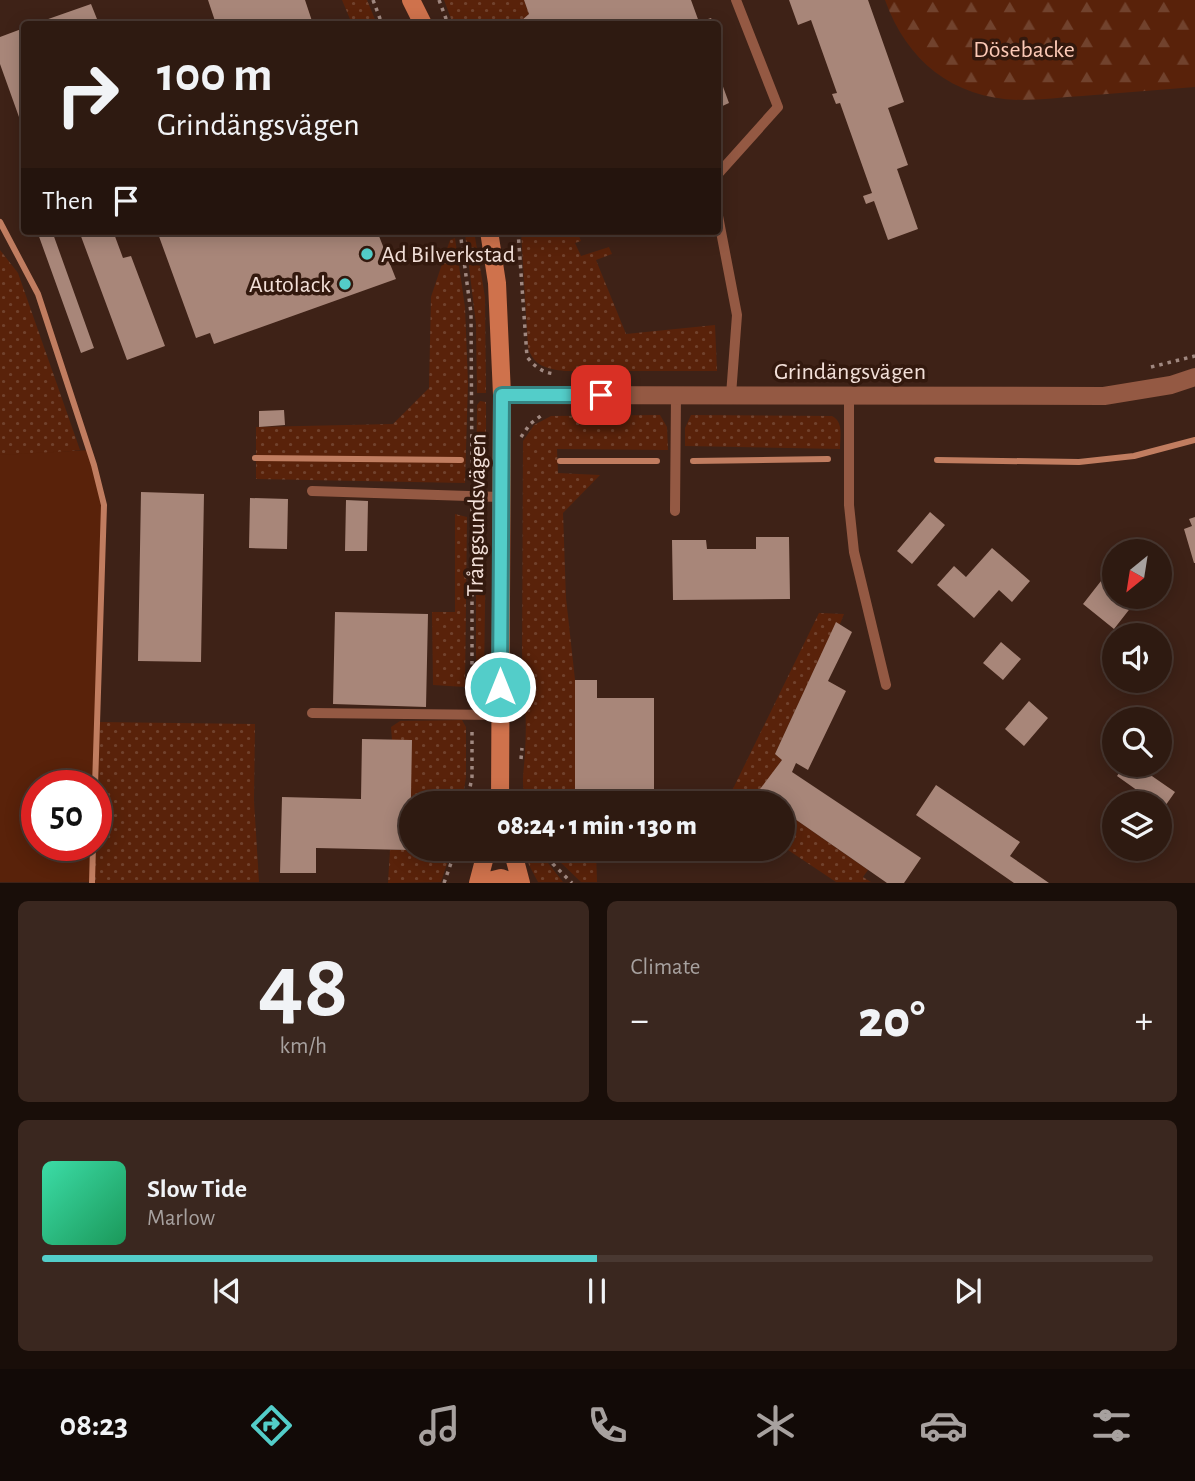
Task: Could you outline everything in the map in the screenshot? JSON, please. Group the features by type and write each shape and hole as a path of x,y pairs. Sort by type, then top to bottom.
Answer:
{"main road":[{"path":"414,0 422,21"},
{"name":"Trångsundsvägen","path":"490,235 497,283 502,395 499,791"},
{"path":"479,883 484,861"},
{"path":"515,861 521,883"},
{"path":"479,883 502,878 515,883"}],"street":[{"name":"Grindängsvägen","path":"502,395 1104,396 1171,385 1195,377"}],"lane":[{"path":"721,171 778,107 736,0"},
{"path":"721,231 737,315 731,396"},
{"path":"675,511 676,395"},
{"path":"849,396 849,505 854,552 886,685"},
{"path":"312,491 500,497"},
{"path":"312,713 500,715"}],"path":[{"path":"373,0 381,21"},
{"path":"439,0 447,21"},
{"path":"461,235 471,313 472,777 469,791"},
{"path":"518,235 527,357 542,371 567,374"},
{"path":"1146,368 1195,356"},
{"path":"519,440 530,424 547,413"},
{"path":"444,883 452,861"},
{"path":"551,861 572,883"}],"green space":[{"path":"342,0 367,0 376,21 351,21"},
{"path":"444,0 524,0 529,14 522,21 452,21"},
{"name":"Dösebacke","path":"885,0 1195,0 1195,87 1030,100 998,98 976,93 955,85 920,59 894,22"},
{"path":"465,235 475,237 485,297 486,393 477,393 476,324"},
{"path":"521,235 579,235 581,241 575,243 581,256 609,247 612,254 596,260 626,334 715,325 717,371 565,371 547,368 537,362 528,347"},
{"path":"455,238 465,307 468,383 465,483 256,479 256,427 393,424 429,388 431,297 450,240"},
{"path":"0,250 18,273 80,450 0,459"},
{"path":"480,401 486,402 486,477 476,486 477,405"},
{"path":"660,415 667,427 668,450 557,449 558,473 600,475 563,513 566,598 575,680 575,791 524,791 523,441 534,425 551,416"},
{"path":"691,415 832,416 840,426 840,449 685,446 685,428"},
{"path":"89,450 104,505 96,770 21,770 21,861 93,861 92,882 0,882 0,455"},
{"path":"455,514 467,517 465,687 433,685 432,612 455,612"},
{"path":"476,519 481,522 486,532 484,681 479,687 476,686"},
{"path":"819,613 844,614 840,624 836,623 775,754 782,760 759,791 732,791"},
{"path":"462,720 466,727 464,791 410,791 411,740 392,740 391,727 400,721"},
{"path":"97,722 255,724 254,801 259,882 92,883 93,861 112,861 112,770 97,770"},
{"path":"795,819 868,870 863,877 871,882 836,882 795,855"},
{"path":"390,850 399,850 399,861 448,861 441,882 388,883"},
{"path":"528,861 546,861 563,882 538,882"},
{"path":"559,861 596,861 597,882 581,882"}],"building":[{"path":"208,0 305,0 312,21 215,21"},
{"path":"524,0 691,0 699,21 522,21 529,14"},
{"path":"789,0 868,0 904,102 888,108 908,165 897,169 918,229 888,240 874,201 866,204 863,196 872,193 840,103 836,104 832,94 837,93 811,20 798,25"},
{"path":"91,4 98,21 43,21"},
{"path":"21,29 21,123 0,64 0,37"},
{"path":"721,81 729,103 721,107"},
{"path":"38,235 53,235 94,348 81,353"},
{"path":"80,235 114,235 123,258 131,256 165,346 127,360"},
{"path":"158,235 379,235 396,279 214,344 210,333 196,338"},
{"path":"284,410 285,425 259,427 259,411"},
{"path":"141,492 204,494 201,662 138,661"},
{"path":"250,498 288,499 287,549 249,548"},
{"path":"346,500 368,501 367,551 345,551"},
{"path":"930,512 945,525 912,564 897,551"},
{"path":"1195,517 1194,563 1184,529 1192,526 1189,519"},
{"path":"756,537 789,537 790,599 673,600 672,540 706,540 707,549 756,549"},
{"path":"992,548 1030,581 1012,602 999,590 974,618 937,585 954,566 966,577"},
{"path":"1101,581 1102,609 1130,609 1119,623 1107,623 1083,604"},
{"path":"335,612 428,614 426,707 333,704"},
{"path":"836,622 852,632 828,681 846,691 808,770 796,763 792,772 921,858 904,883 887,883 795,819 795,791 759,791 782,760 775,754"},
{"path":"1001,642 1021,659 1003,680 983,663"},
{"path":"575,680 597,680 597,698 654,698 654,791 575,791"},
{"path":"1029,701 1048,718 1024,746 1005,729"},
{"path":"362,739 412,740 411,791 399,791 399,850 316,848 316,873 280,873 282,797 361,799"},
{"path":"1118,777 1153,777 1175,792 1172,796 1172,791 1138,791"},
{"path":"936,785 1020,842 1010,856 1049,883 1014,883 916,815"}],"waterway":[{"path":"0,222 38,294 94,465 104,505 96,770"},
{"path":"937,460 1079,462 1134,456 1195,440"},
{"path":"255,458 461,460"},
{"path":"693,461 828,459"},
{"path":"560,461 657,461"},
{"path":"92,883 93,861"}],"place":[{"name":"Ad Bilverkstad","path":"367,254"},
{"name":"Autolack","path":"345,284"}],"route":[{"path":"500,687 502,395 601,395"}]}
